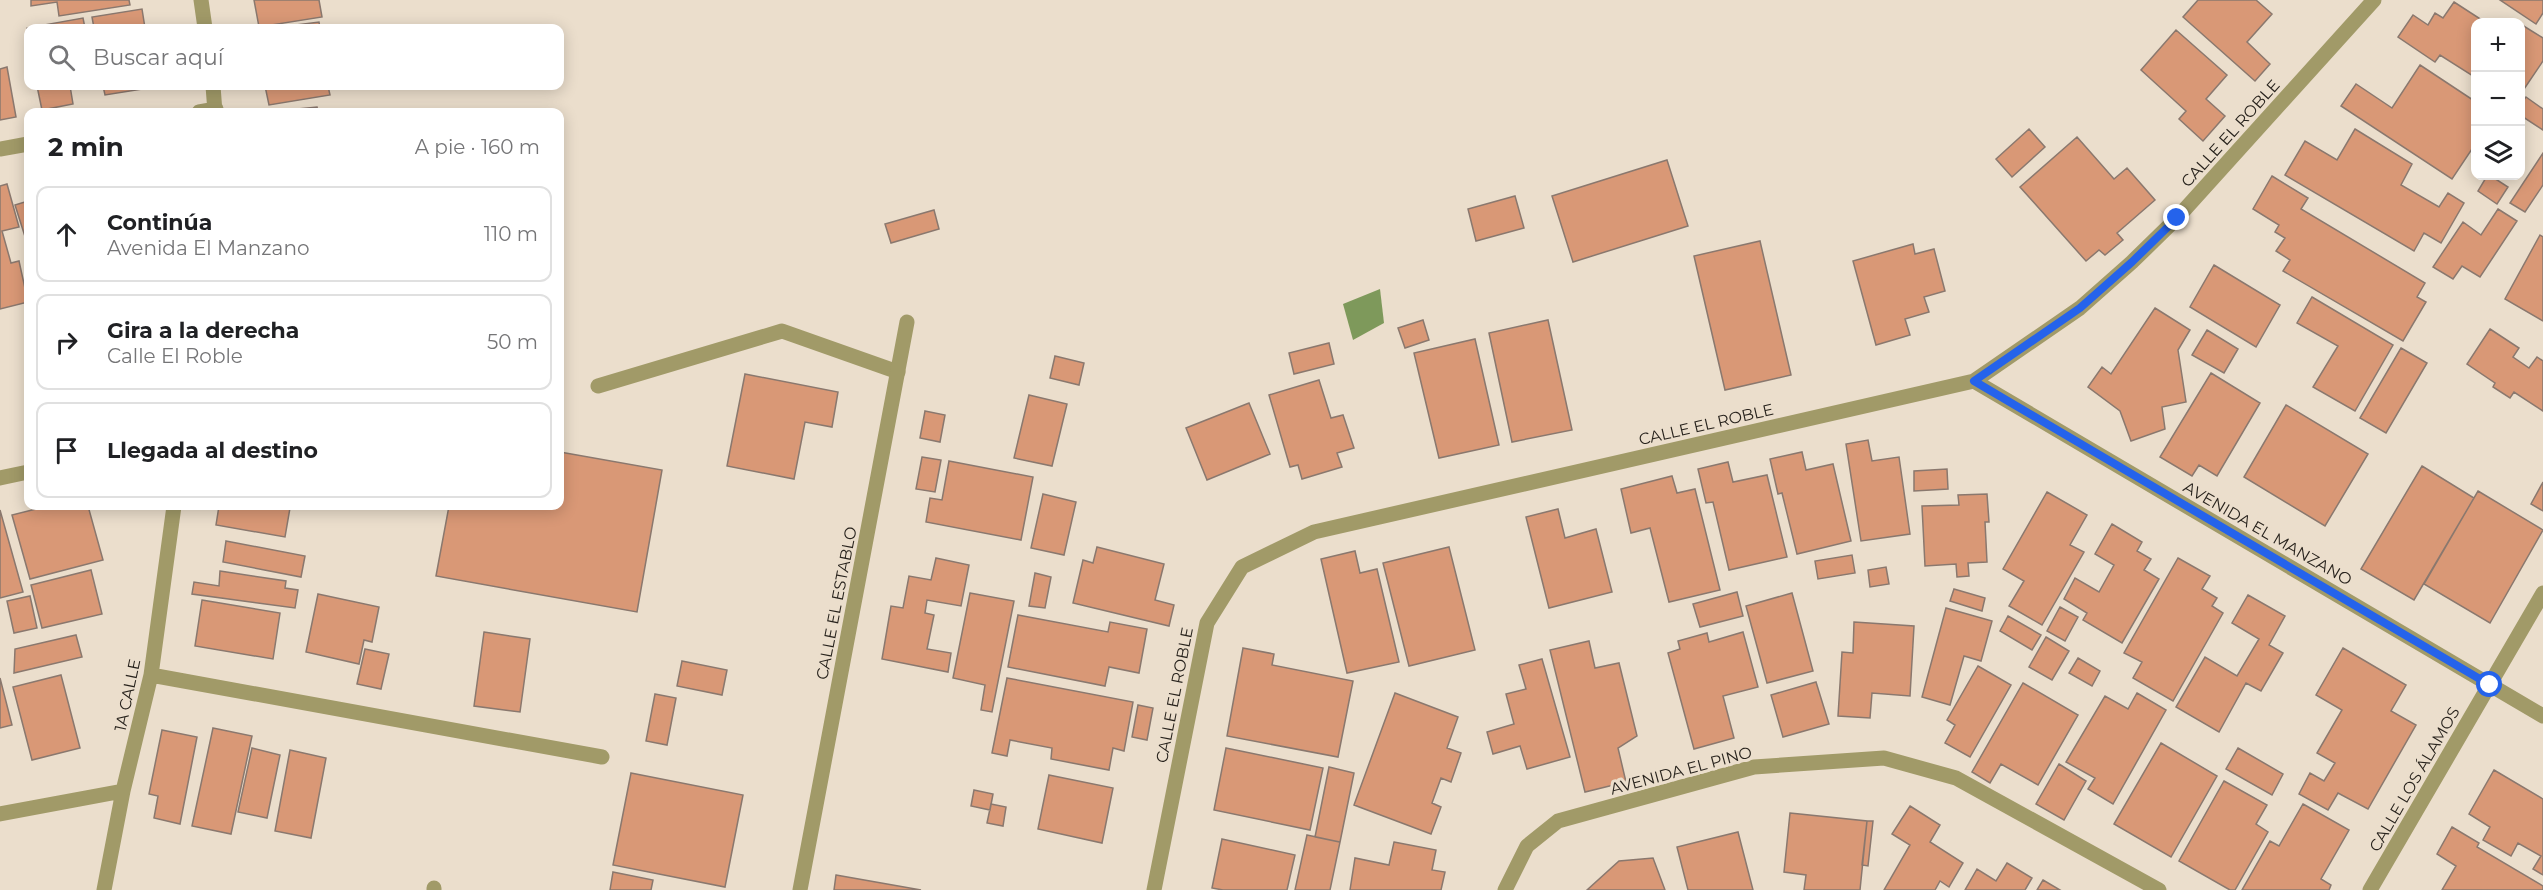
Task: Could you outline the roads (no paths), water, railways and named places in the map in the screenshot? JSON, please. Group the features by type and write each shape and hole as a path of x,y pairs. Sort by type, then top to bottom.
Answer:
{"street":[{"path":"201,0 204,24"},
{"name":"CALLE EL ROBLE","path":"1154,890 1207,623 1242,567 1314,532 1974,381 2080,308 2132,262 2177,218 2374,0"},
{"path":"213,90 216,108"},
{"path":"0,149 24,145"},
{"name":"CALLE EL ESTABLO","path":"800,890 908,322"},
{"path":"598,386 782,331 898,372"},
{"name":"AVENIDA EL MANZANO","path":"1974,381 2543,716"},
{"path":"0,478 24,473"},
{"name":"1A CALLE","path":"104,890 123,791 151,675 173,510"},
{"name":"CALLE LOS ÁLAMOS","path":"2370,890 2543,593"},
{"path":"151,675 602,757"},
{"name":"AVENIDA EL PINO","path":"1506,890 1527,846 1558,821 1754,767 1884,758 1956,778 2159,890"},
{"path":"0,814 123,791"}]}
